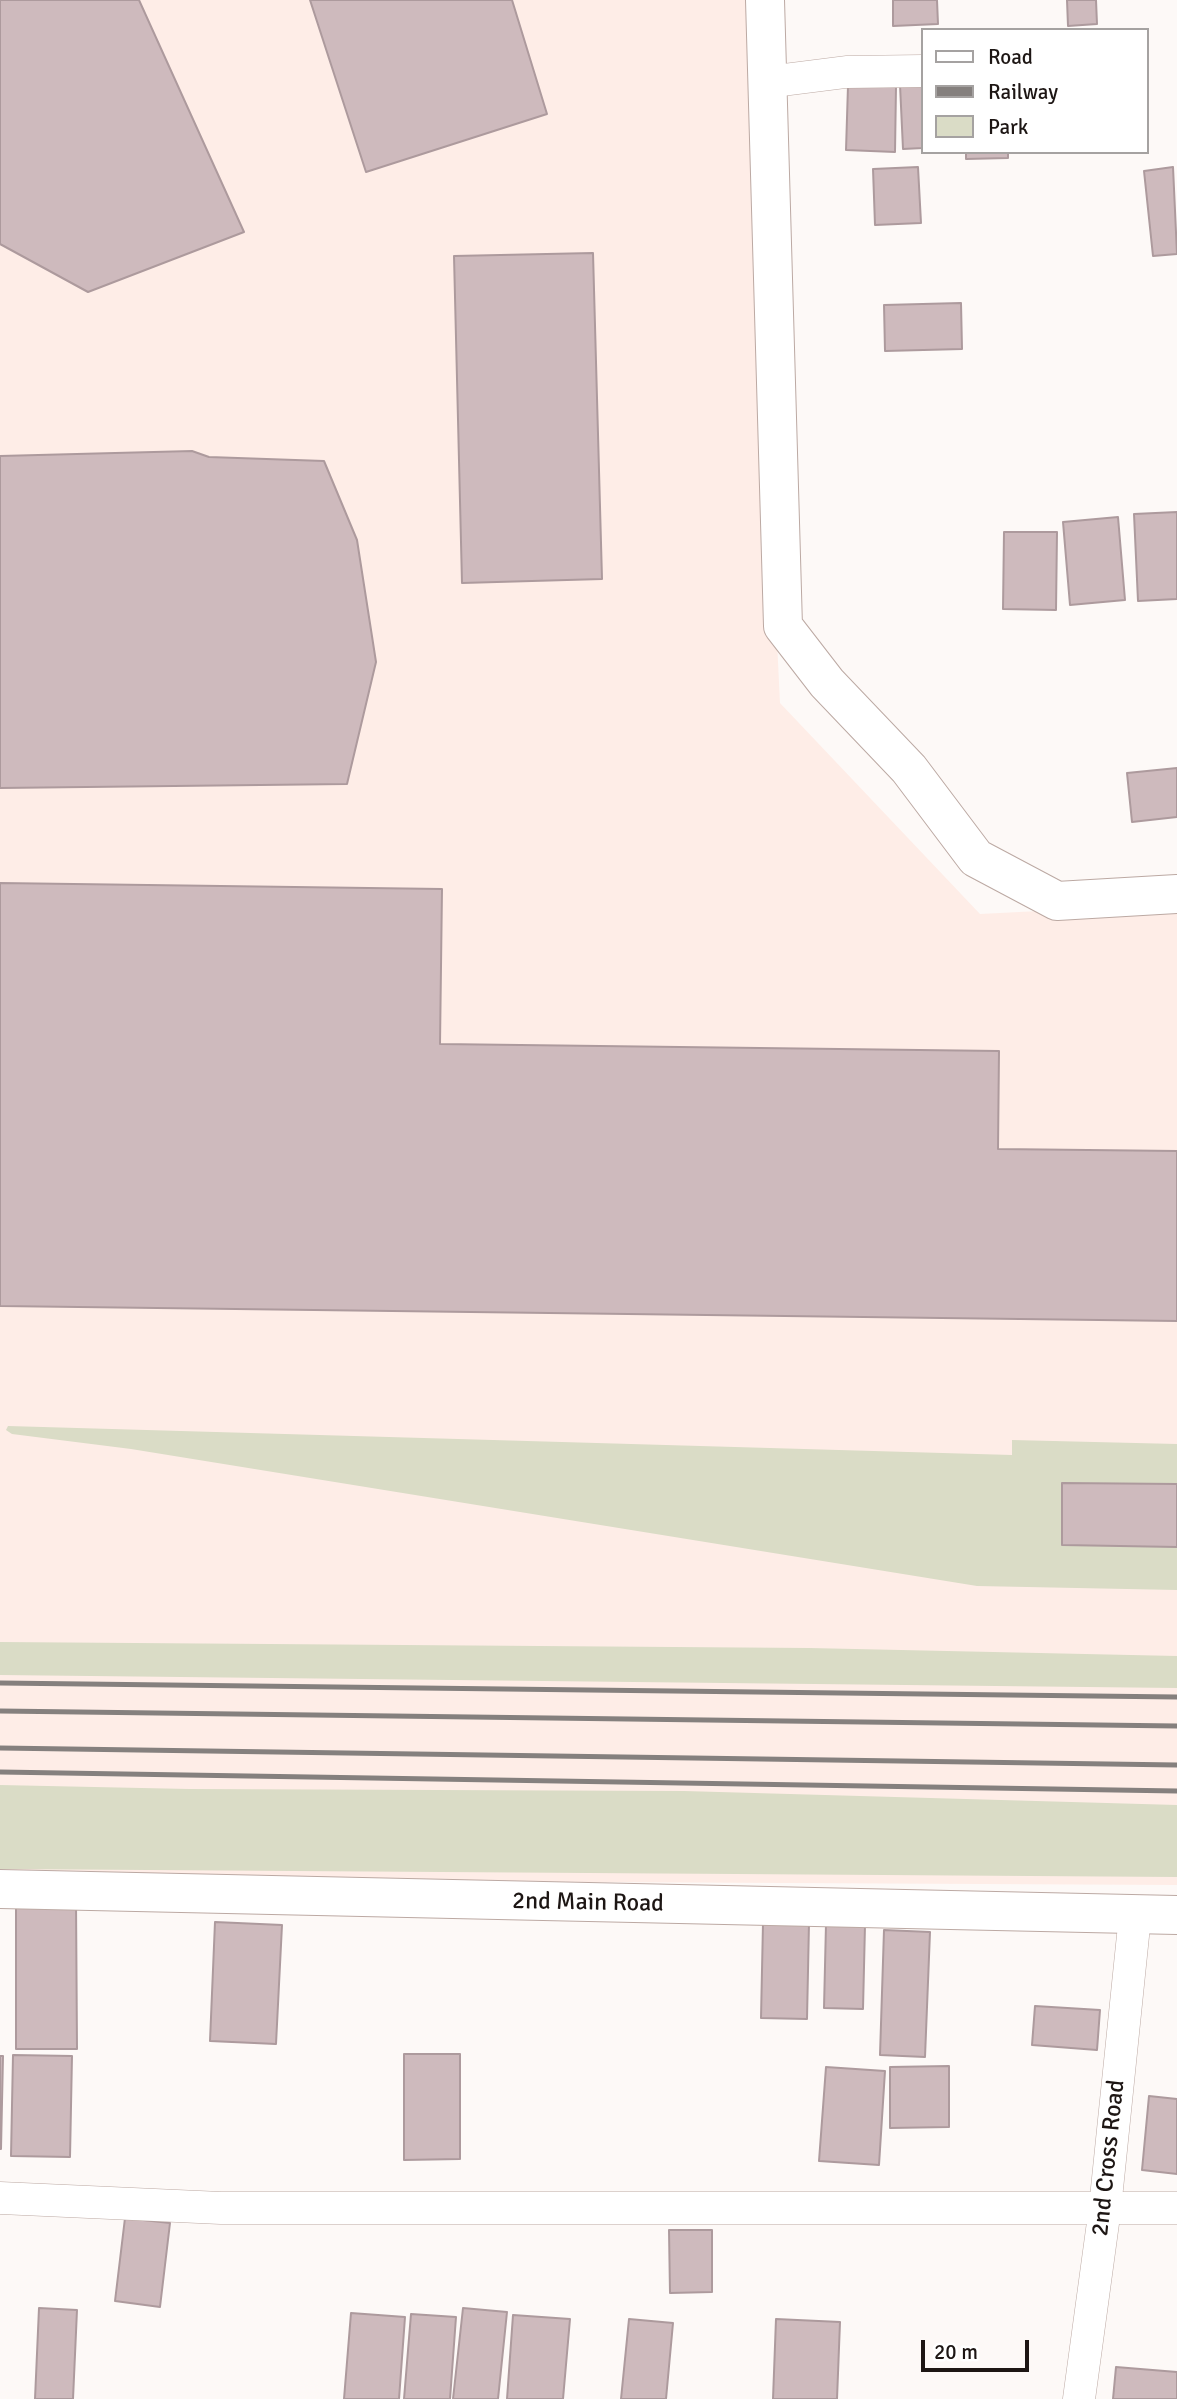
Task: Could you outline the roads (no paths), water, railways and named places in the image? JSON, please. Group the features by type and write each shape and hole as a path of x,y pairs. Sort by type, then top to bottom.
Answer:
{"street":[{"path":"765,0 783,626 827,682 909,769 976,858 1057,901 1177,894"},
{"path":"767,82 846,72 922,71"},
{"name":"2nd Main Road","path":"0,1889 1177,1915"},
{"name":"2nd Cross Road","path":"1080,2399 1105,2208 1136,1916"},
{"path":"0,2198 221,2208 1177,2208"}],"railway":[{"path":"0,1683 1177,1697"},
{"path":"0,1711 1177,1726"},
{"path":"0,1748 1177,1765"},
{"path":"0,1772 1177,1791"}]}
